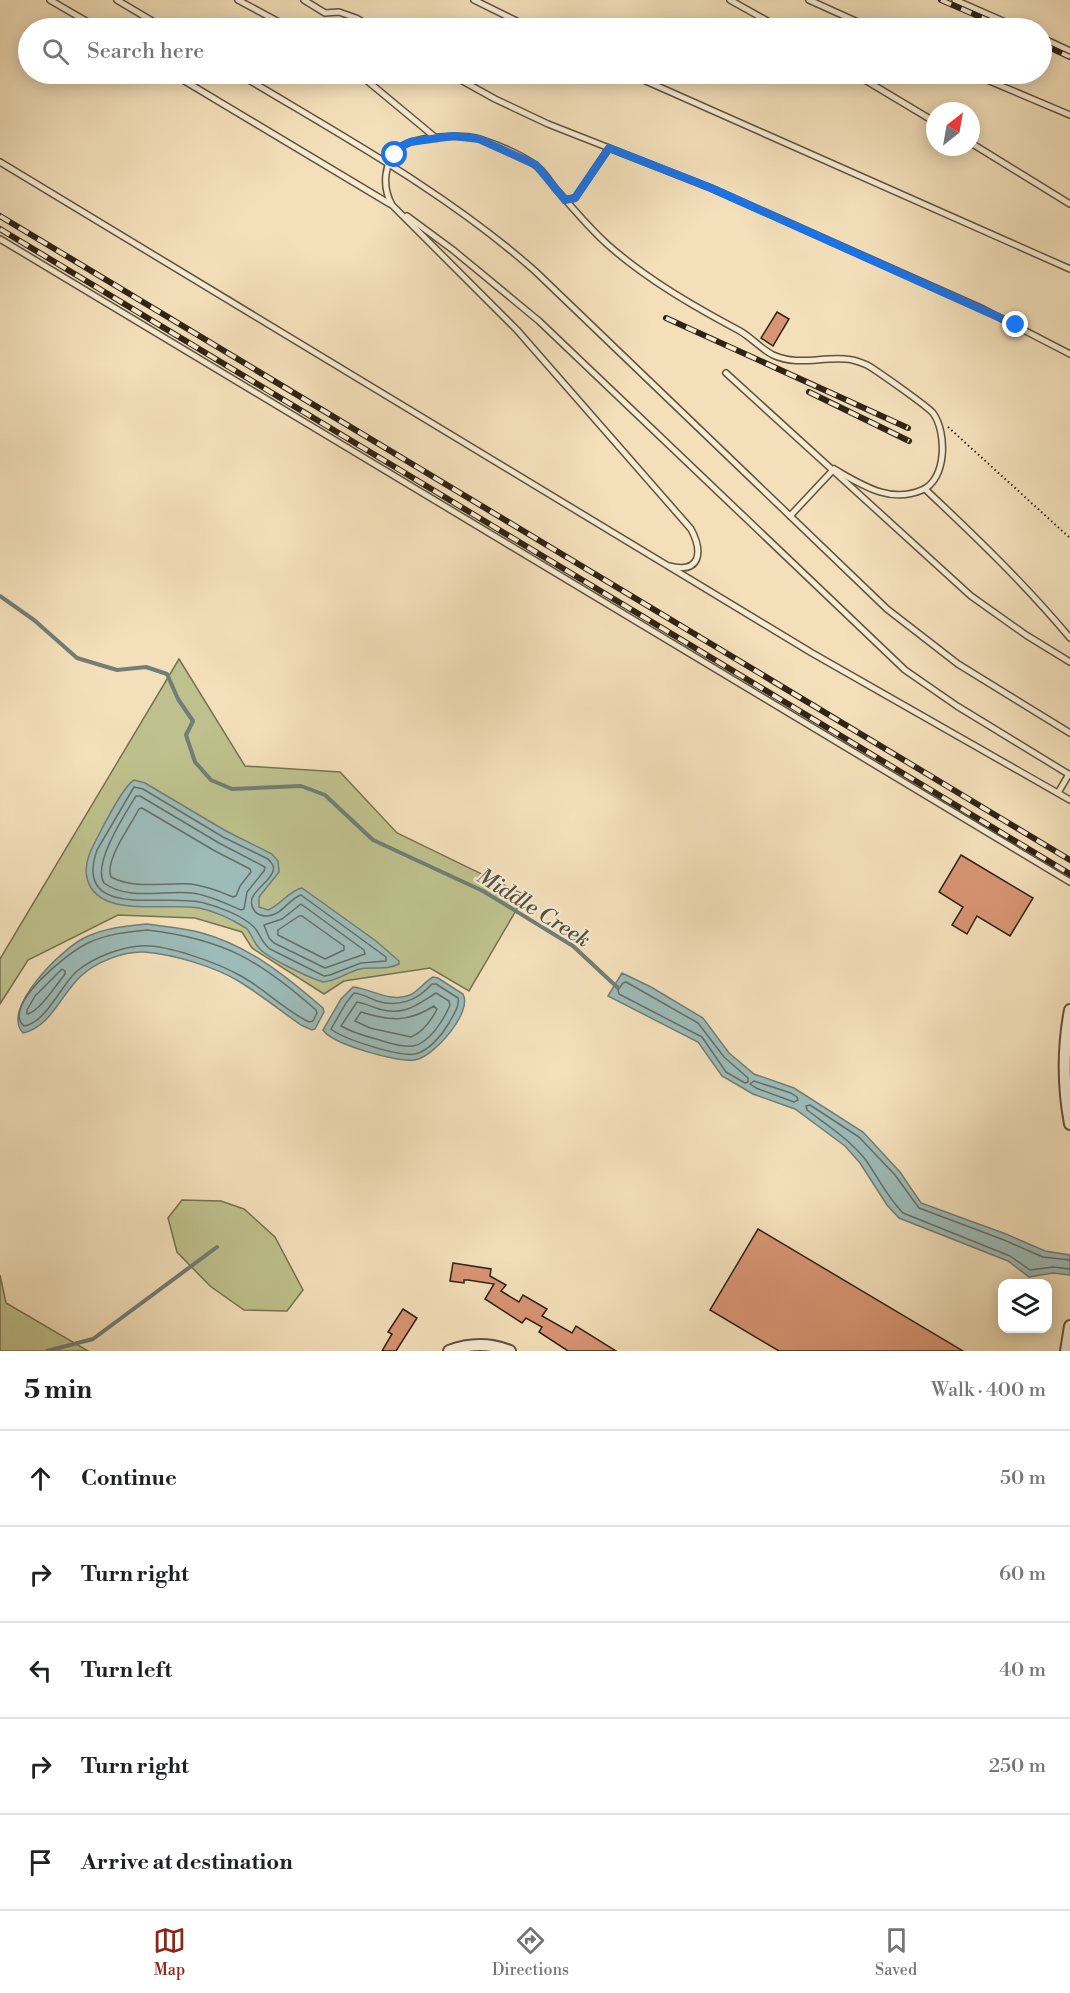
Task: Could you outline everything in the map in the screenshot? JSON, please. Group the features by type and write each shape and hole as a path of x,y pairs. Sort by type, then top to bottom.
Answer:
{"street":[{"path":"1070,1010 1065,1058 1070,1124"},
{"path":"1066,1351 1070,1326"},
{"path":"449,1351 475,1345 500,1347 510,1351"}],"lane":[{"path":"50,0 81,18"},
{"path":"117,0 147,18"},
{"path":"238,0 271,18"},
{"path":"304,0 325,12 339,12 356,18"},
{"path":"474,0 511,18"},
{"path":"730,0 762,18"},
{"path":"808,0 848,18"},
{"path":"955,0 996,18"},
{"path":"1052,43 1070,51"},
{"path":"190,84 392,205 453,250 539,321 905,670 957,706 1069,775 1058,793"},
{"path":"256,84 389,164 501,241 887,609 958,664 1070,733"},
{"path":"372,84 436,138"},
{"path":"469,84 520,111 711,188 912,277 983,309 1070,354"},
{"path":"653,84 1070,269"},
{"path":"872,84 926,117"},
{"path":"997,84 1070,115"},
{"path":"669,566 682,569 695,561 699,553 698,543 691,529 517,330 392,205 386,194 384,181 389,164 400,147 410,142 453,136 479,139 536,165 565,200 607,244 636,267 722,322 742,332 773,355 797,362 846,359 868,366 932,412 941,429 943,447 941,463 933,480 925,489 903,496 887,495 862,485 834,469"},
{"path":"565,200 575,198 609,148"},
{"path":"980,149 1070,204"},
{"path":"0,162 858,681 1070,800"},
{"path":"0,239 1070,882"},
{"path":"726,373 971,596 1026,635 1070,662"},
{"path":"790,516 834,469"},
{"path":"925,489 1026,587 1070,638"}],"path":[{"path":"948,426 1070,538"}],"green space":[{"path":"179,659 245,766 340,772 397,833 525,895 469,991 430,968 344,981 324,994 252,948 242,932 195,918 118,915 28,960 0,1004 0,959"},
{"path":"182,1200 221,1201 244,1209 275,1237 303,1290 287,1311 244,1310 210,1286 177,1252 168,1218"},
{"path":"0,1275 6,1303 88,1351 0,1351"}],"water":[{"path":"134,780 145,783 226,831 272,854 278,861 279,872 259,897 259,907 268,910 302,888 376,941 399,961 399,964 360,969 323,982 271,957 257,946 246,928 217,914 199,908 135,906 104,900 93,891 87,878 88,860 113,809"},
{"path":"147,924 202,933 236,946 266,963 323,1008 324,1012 315,1029 301,1025 248,987 219,971 181,958 136,952 119,955 87,971 74,983 41,1024 23,1033 18,1022 26,995 62,954 84,938 99,932"},
{"path":"622,973 651,987 703,1018 729,1053 754,1074 794,1088 863,1132 900,1172 921,1203 1045,1251 1070,1255 1070,1275 1053,1273 1029,1277 1008,1261 899,1218 887,1205 860,1163 845,1146 795,1109 753,1094 722,1076 698,1042 608,996"},
{"path":"433,977 463,994 465,1002 450,1033 423,1057 407,1060 381,1056 339,1041 323,1030 341,999 353,987 388,997 403,997 413,993"}],"building":[{"path":"777,312 789,319 773,346 761,338"},
{"path":"961,855 1033,898 1010,936 977,916 967,934 952,925 963,907 939,892"},
{"path":"758,1229 963,1351 779,1351 710,1310"},
{"path":"453,1263 491,1269 490,1276 506,1285 501,1291 519,1302 523,1295 547,1309 542,1316 572,1333 576,1326 616,1351 568,1351 539,1332 542,1327 526,1318 522,1323 485,1299 494,1284 468,1280 464,1280 464,1283 450,1281"},
{"path":"403,1309 417,1318 396,1351 382,1351 392,1334 388,1332"}],"waterway":[{"name":"Middle Creek","path":"0,596 34,620 77,658 117,670 146,667 167,674 178,699 193,721 186,735 195,762 211,780 232,789 301,786 325,795 373,840 483,891 573,946 618,988"},
{"path":"47,1351 93,1339 217,1247"}],"railway":[{"path":"941,0 983,18"},
{"path":"1052,49 1070,57"},
{"path":"0,216 1070,860"},
{"path":"0,229 1070,874"},
{"path":"666,318 908,428"},
{"path":"809,392 909,441"}],"route":[{"path":"395,155 400,147 410,142 453,136 479,139 536,165 565,200 575,198 609,148 711,188 1016,325"}]}
